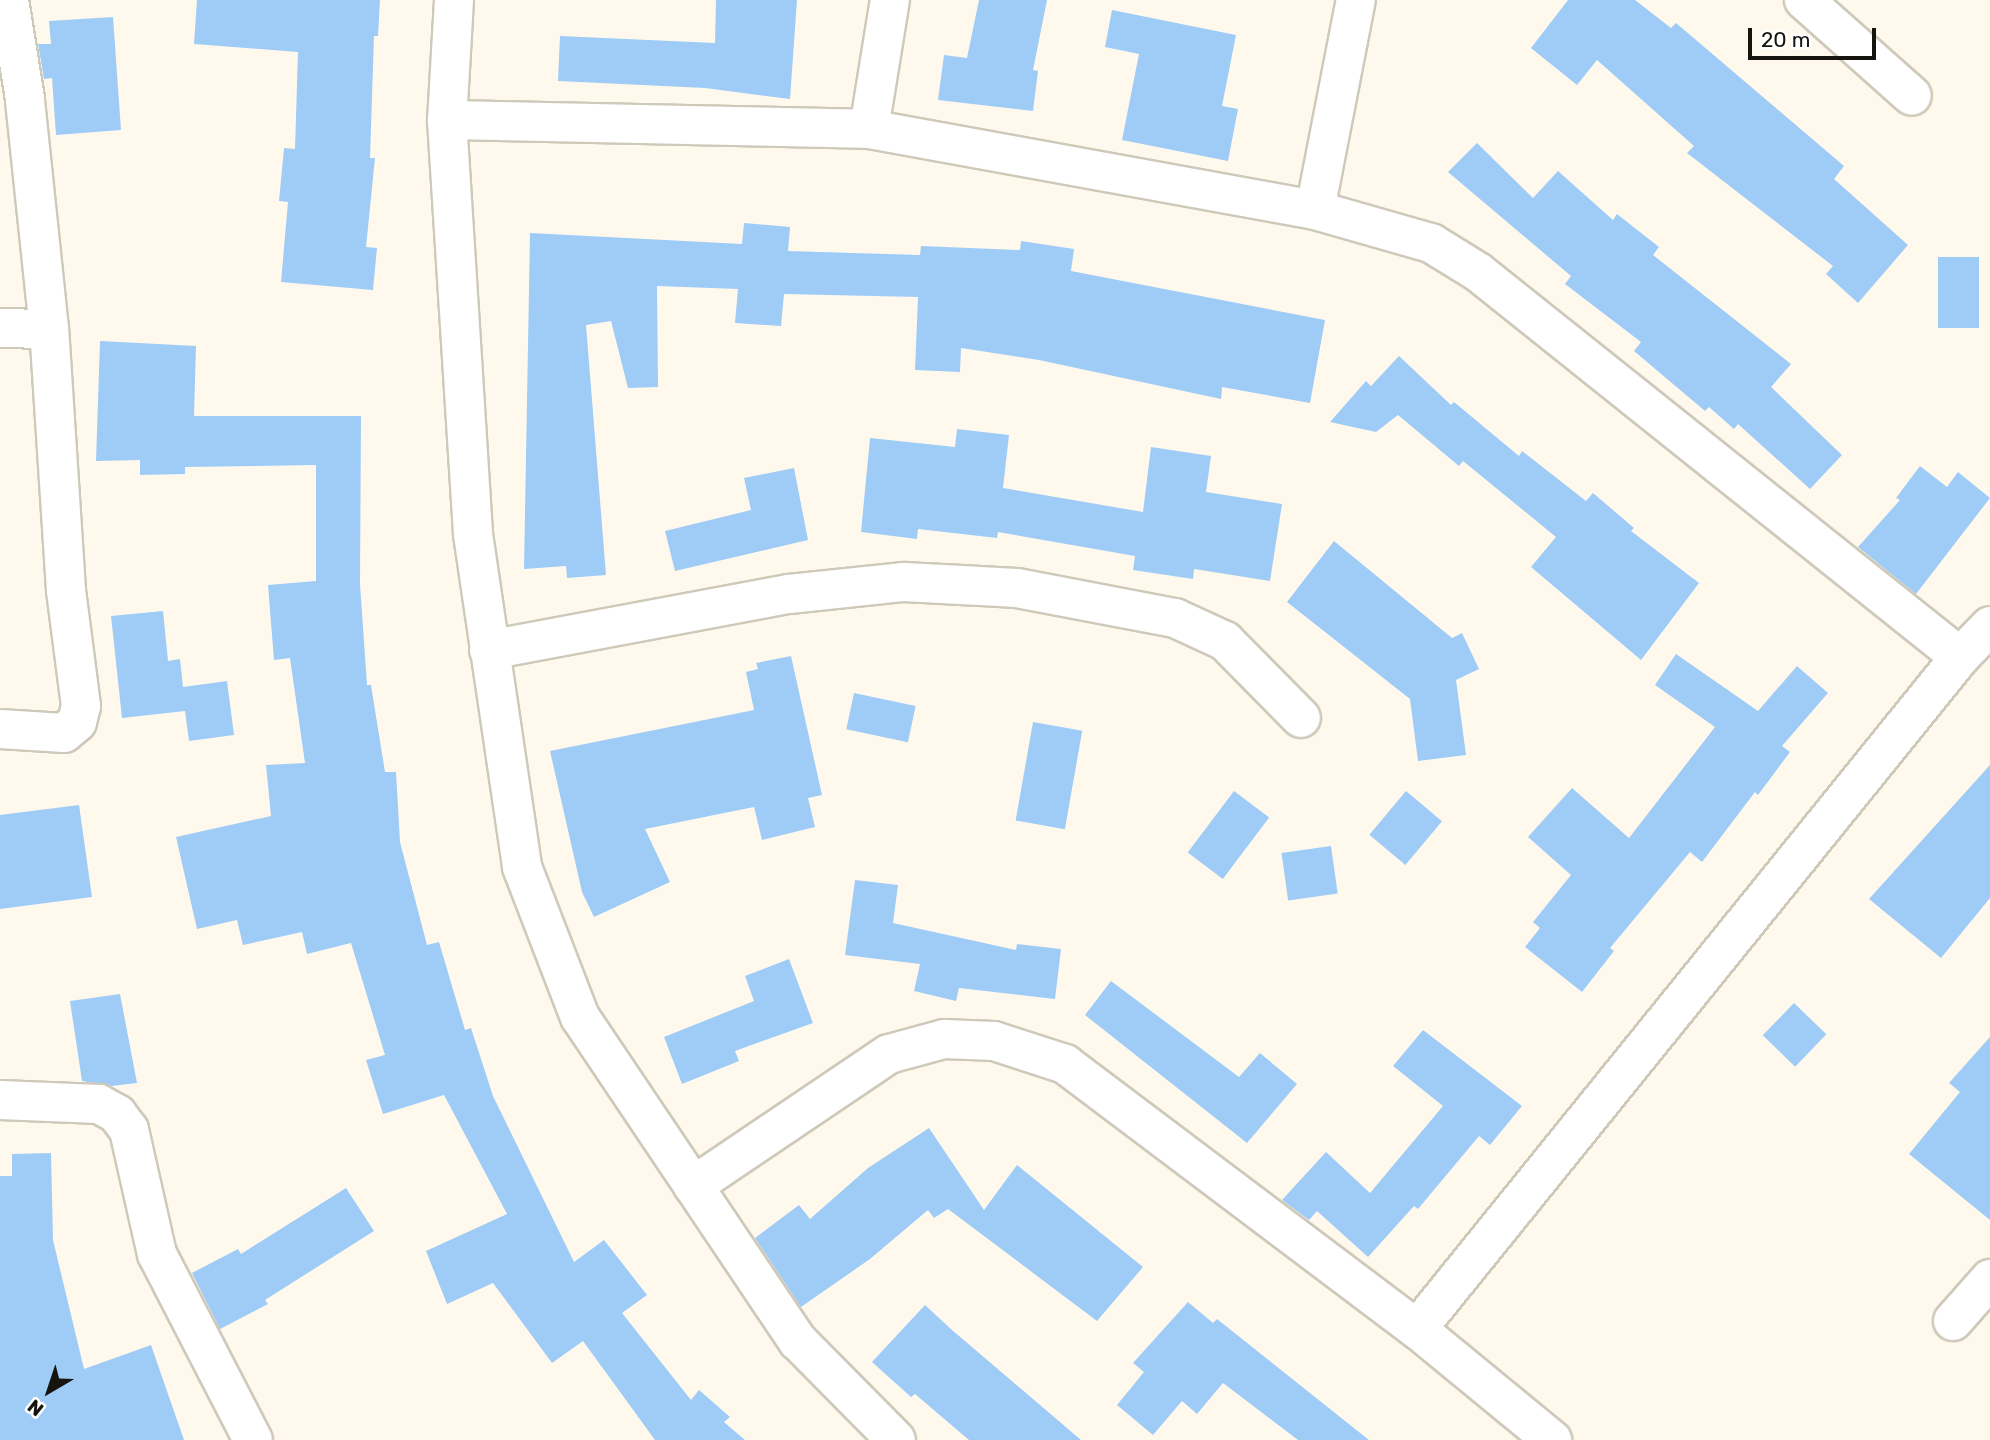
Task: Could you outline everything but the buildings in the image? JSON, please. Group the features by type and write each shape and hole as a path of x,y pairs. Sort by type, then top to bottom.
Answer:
{"street":[{"path":"0,729 64,733 77,722 81,706 66,590 49,329 25,99 9,0"},
{"path":"454,0 447,120 472,521 522,867 580,1017 798,1341 897,1440"},
{"path":"869,129 890,0"},
{"path":"1315,210 1356,0"},
{"path":"1804,0 1912,96"},
{"path":"447,120 869,129 1315,210 1431,243 1478,272 1960,657"},
{"path":"0,328 49,329"},
{"path":"489,650 789,594 904,582 1017,588 1175,618 1213,635 1225,641 1301,718"},
{"path":"1417,1329 1960,657 1990,626"},
{"path":"693,1186 889,1054 944,1040 994,1041 1065,1064 1417,1329 1552,1440"},
{"path":"0,1100 99,1104 117,1114 130,1130 157,1255 253,1440"},
{"path":"1953,1321 1990,1279"}]}
